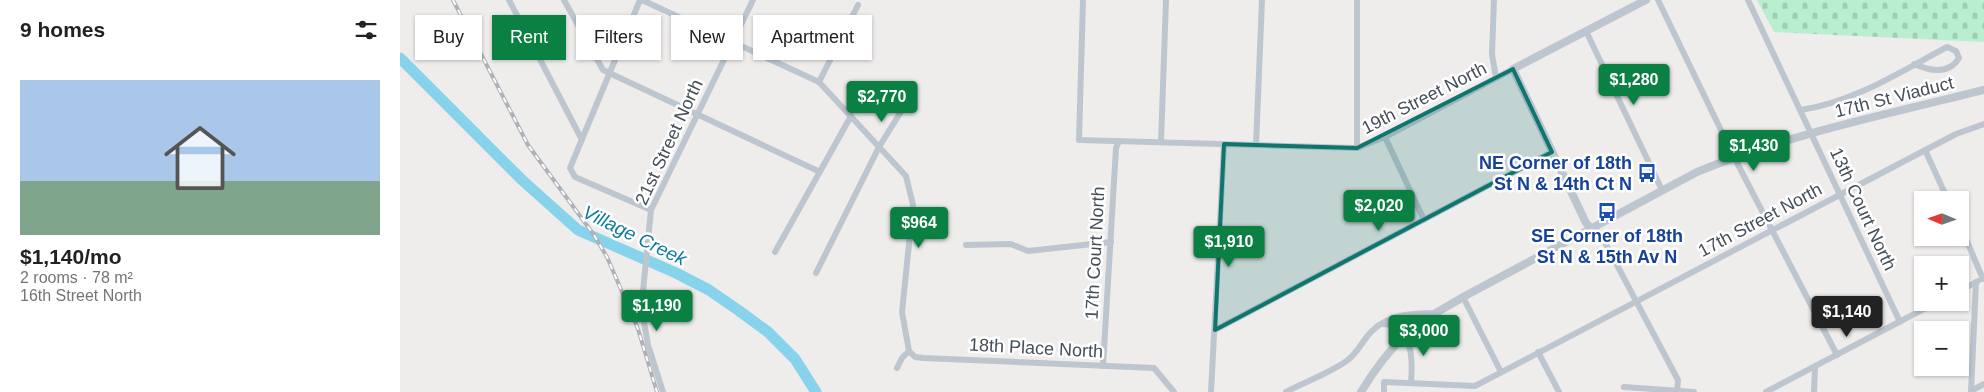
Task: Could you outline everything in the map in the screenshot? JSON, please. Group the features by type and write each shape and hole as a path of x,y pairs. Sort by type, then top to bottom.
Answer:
{"street":[{"path":"509,0 581,138"},
{"path":"564,0 597,63 609,74 699,114 818,171"},
{"path":"651,210 574,176 570,165 641,0 675,15"},
{"name":"21st Street North","path":"743,22 753,0"},
{"name":"19th Street North","path":"1083,0 1079,140 1357,148 1385,137 1646,0"},
{"path":"1161,142 1166,0"},
{"path":"1256,145 1262,0"},
{"path":"1357,0 1357,148"},
{"path":"1494,0 1492,54 1496,78"},
{"path":"1658,0 1771,231 1837,355"},
{"name":"13th Court North","path":"1748,0 1900,322"},
{"path":"820,82 858,5"},
{"path":"1586,31 1662,190"},
{"path":"743,45 820,82 895,164 908,181 913,205 902,312 910,351 902,358 897,368"},
{"path":"1801,110 1827,106 1852,97 1914,64 1947,47 1956,51 1959,58 1954,66 1944,70 1926,70 1914,64"},
{"name":"21st Street North","path":"663,392 648,345 643,316 646,247 651,210 725,60"},
{"path":"1513,69 1586,223 1600,233 1678,380 1678,391"},
{"name":"17th St Viaduct","path":"1361,392 1384,359 1405,335 1437,313 1462,297 1662,190 1734,157 1811,133 1984,90"},
{"path":"816,273 879,147 902,110"},
{"path":"774,252 818,171 851,116"},
{"name":"17th Street North","path":"1384,392 1384,382 1474,389 1538,352 1925,150 1956,134 1984,124"},
{"path":"1385,137 1424,220"},
{"name":"17th Court North","path":"1103,366 1116,148 1119,141"},
{"path":"1211,392 1224,144"},
{"path":"1925,150 1944,191"},
{"path":"1215,330 1552,152"},
{"path":"966,245 1011,244 1028,251 1111,242"},
{"path":"1969,245 1984,278 1969,286"},
{"path":"1972,392 1976,282"},
{"path":"1462,297 1502,372"},
{"path":"1766,392 1920,311"},
{"path":"1286,392 1345,362 1356,353 1373,330 1390,319 1415,313 1437,313"},
{"path":"1381,324 1392,324 1400,328 1405,335 1413,358 1411,383"},
{"name":"18th Place North","path":"910,351 915,357 923,358 1154,368 1174,392"},
{"path":"1538,352 1558,392"},
{"path":"1814,392 1815,367"},
{"path":"1972,392 1984,384"},
{"path":"1624,387 1694,392"}],"highlighted area":[{"path":"1513,69 1552,152 1215,330 1224,144 1357,148"}],"green space":[{"path":"1757,0 1984,0 1984,42 1774,32"}],"waterway":[{"name":"Village Creek","path":"400,58 522,180 578,230 676,273 709,290 768,332 795,359 816,392"}],"railway":[{"path":"453,0 528,145 594,235 607,257 638,329 657,392"}],"place":[{"name":"NE Corner of 18th St N & 14th Ct N","path":"1647,173"},
{"name":"SE Corner of 18th St N & 15th Av N","path":"1607,212"}]}
